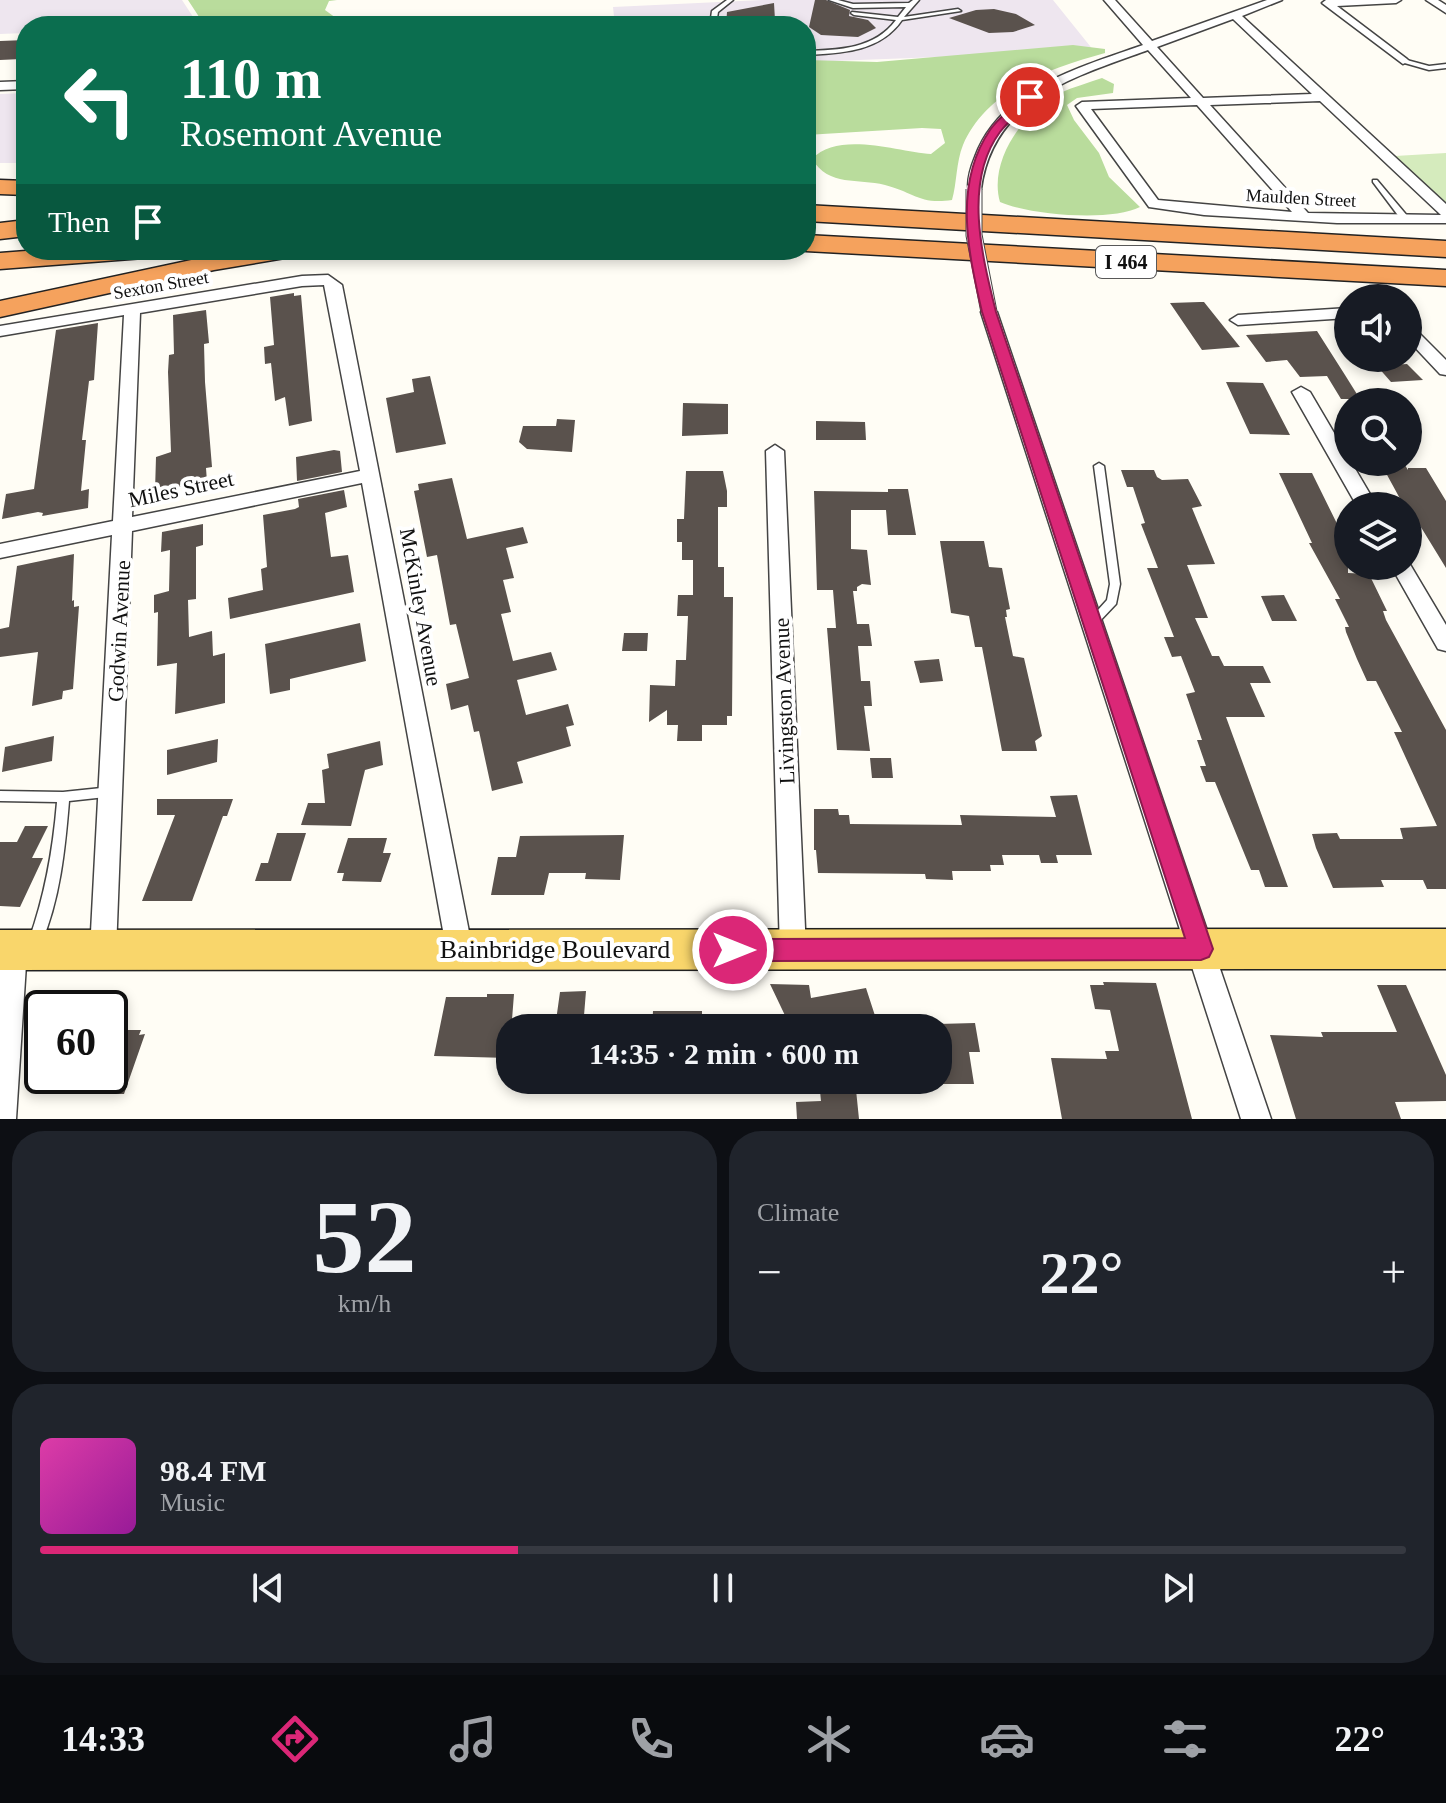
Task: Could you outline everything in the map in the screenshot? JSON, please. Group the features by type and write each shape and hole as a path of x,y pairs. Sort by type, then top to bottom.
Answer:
{"highway":[{"name":"I 464","path":"816,214 1446,249"},
{"name":"I 464","path":"816,244 1446,278"},
{"path":"0,309 226,260"}],"main road":[{"name":"Bainbridge Boulevard","path":"15,950 459,947 793,951 1446,949"}],"street":[{"path":"1109,0 1302,215"},
{"path":"1256,1119 989,312 974,235 974,189 980,156 988,142 1006,117 1030,97 1082,71 1277,0"},
{"path":"1396,0 1327,3 1403,61"},
{"path":"1431,0 1446,10"},
{"path":"1235,15 1446,212"},
{"path":"1199,101 1320,97"},
{"name":"Maulden Street","path":"1199,101 1082,106 1154,204 1204,211 1446,219"},
{"name":"Sexton Street","path":"0,331 302,281 328,280"},
{"name":"McKinley Avenue","path":"328,280 337,291 459,947"},
{"name":"Godwin Avenue","path":"103,951 132,310"},
{"path":"1238,320 1334,314"},
{"path":"1422,345 1446,370"},
{"path":"1301,392 1359,492"},
{"name":"Livingston Avenue","path":"775,451 793,951"},
{"name":"Miles Street","path":"0,551 372,475"},
{"path":"1409,580 1446,643"},
{"path":"1,1119 15,950"}],"lane":[{"path":"714,16 715,11 730,0"},
{"path":"832,0 853,6 913,2"},
{"path":"816,52 876,41 889,33 913,2"},
{"path":"854,13 898,19 958,11"},
{"path":"1403,61 1429,68 1446,66"},
{"path":"1375,181 1406,220"},
{"path":"1093,621 1112,601 1115,584 1099,466"},
{"path":"0,796 63,797 111,792"},
{"path":"15,950 52,898 63,797"}],"shaded area":[{"path":"0,0 182,0 192,16 16,16 16,33 0,34"},
{"path":"762,0 1053,0 1094,51 816,62 816,16 614,16 613,7"},
{"path":"16,93 16,163 0,163 0,94"}],"green space":[{"path":"188,0 337,0 329,1 325,10 333,16 198,16"},
{"path":"1073,45 1105,49 1105,53 1063,66 1023,84 988,109 963,145 952,200 941,201 924,199 885,185 835,178 816,164 816,156 837,146 869,145 931,154 945,143 941,129 816,134 816,60 877,62"},
{"path":"1102,78 1114,84 1113,93 1077,98 1067,105 1074,120 1099,153 1109,177 1140,207 1110,214 1070,215 1013,207 1000,202 999,170 1004,154 1022,125 1060,93"},
{"path":"1446,153 1446,203 1395,156"}],"building":[{"path":"815,0 826,0 850,10 849,16 868,20 876,28 858,37 821,35 816,32 816,16 811,16"},
{"path":"774,3 775,16 727,16 727,12"},
{"path":"994,9 1016,14 1035,25 1013,32 989,33 949,18 976,10"},
{"path":"16,40 16,59 0,60 0,41"},
{"path":"294,293 294,296 301,295 312,421 289,426 285,397 275,401 271,363 265,364 264,347 274,345 270,297"},
{"path":"1204,302 1240,347 1202,350 1170,303"},
{"path":"206,310 209,343 204,344 205,382 212,467 206,468 207,482 155,491 156,457 171,452 168,372 169,355 174,354 173,315"},
{"path":"98,323 94,380 89,381 82,440 86,440 81,491 89,489 88,508 2,519 6,494 34,489 56,330"},
{"path":"1317,331 1334,358 1334,372 1343,372 1353,388 1334,388 1327,376 1300,377 1287,360 1266,362 1246,335"},
{"path":"1382,372 1415,372 1423,380 1391,382"},
{"path":"430,376 446,444 396,453 386,398 414,392 412,379"},
{"path":"1226,382 1263,383 1290,435 1250,434"},
{"path":"683,403 728,404 728,434 682,436"},
{"path":"557,419 575,420 572,452 527,449 519,442 523,426 556,426"},
{"path":"816,421 865,422 866,440 816,440"},
{"path":"340,451 342,472 297,481 296,457"},
{"path":"1422,468 1426,468 1446,501 1446,568 1422,529 1422,492 1396,492 1388,476 1422,476"},
{"path":"1121,470 1154,470 1162,480 1188,479 1202,506 1192,508 1215,564 1187,565 1208,618 1195,618 1212,656 1219,656 1224,666 1263,666 1271,683 1250,683 1265,717 1226,717 1288,887 1265,887 1259,870 1251,870 1215,782 1206,782 1200,766 1206,766 1197,740 1202,740 1186,694 1195,692 1181,656 1172,657 1164,637 1174,637 1147,568 1158,568 1141,524 1145,523 1133,487 1127,487"},
{"path":"686,471 723,471 727,491 727,507 718,507 718,567 724,567 724,597 733,597 732,716 727,716 727,725 702,725 702,741 677,741 678,725 667,725 667,710 649,722 650,685 675,686 676,660 686,660 688,616 677,616 678,595 693,595 693,560 682,560 682,542 677,542 677,519 684,519"},
{"path":"1279,473 1312,473 1334,518 1334,580 1372,580 1387,611 1383,611 1386,620 1446,730 1446,889 1427,889 1423,880 1381,880 1384,887 1333,888 1316,848 1312,834 1337,833 1340,839 1403,839 1400,828 1437,826 1394,732 1402,732 1376,681 1367,681 1346,632 1345,627 1349,627 1335,599 1340,599 1309,543 1312,543"},
{"path":"452,478 467,539 523,527 528,543 506,548 514,578 503,580 511,612 501,614 513,661 551,652 557,670 517,680 526,715 568,704 574,725 566,727 571,746 517,762 523,783 492,791 479,731 474,732 468,705 451,710 446,684 469,678 456,624 450,625 437,555 427,557 414,491 419,490 418,484"},
{"path":"888,489 908,489 916,535 888,535 886,510 851,510 851,549 867,550 871,585 862,584 857,591 853,591 857,624 869,624 872,646 858,646 861,681 870,681 872,706 864,706 870,751 837,750 827,628 836,628 833,590 817,590 814,491 888,492"},
{"path":"344,490 347,507 325,513 331,557 348,555 354,592 230,619 228,598 263,590 261,569 267,567 263,515 295,509 299,507 298,499"},
{"path":"203,524 203,545 196,547 196,599 188,600 189,637 212,631 213,656 225,653 225,703 175,714 177,663 157,666 158,612 154,613 154,595 169,591 170,550 161,552 162,532"},
{"path":"940,541 984,541 989,567 1002,568 1010,609 1006,610 1005,617 1013,656 1024,658 1042,736 1035,741 1037,751 1002,751 982,647 975,647 969,616 951,613"},
{"path":"74,554 72,601 74,607 79,606 73,689 63,691 62,699 32,706 38,652 0,657 0,629 9,627 17,566"},
{"path":"1284,595 1297,621 1272,621 1261,596"},
{"path":"360,623 366,661 290,679 290,690 270,694 265,644"},
{"path":"624,633 648,633 647,651 622,651"},
{"path":"939,659 943,681 920,683 914,661"},
{"path":"54,736 52,761 2,772 5,747"},
{"path":"218,739 217,762 167,775 167,750"},
{"path":"380,741 383,765 365,770 351,826 301,825 308,803 325,803 322,770 329,768 327,754"},
{"path":"870,758 891,758 893,778 872,778"},
{"path":"1077,795 1092,855 1056,855 1058,863 1041,863 1039,855 1002,855 1004,865 990,865 991,871 952,871 953,880 926,879 925,874 818,873 814,850 814,809 838,809 839,815 849,815 850,824 962,825 960,815 1056,817 1050,796"},
{"path":"157,799 233,799 227,816 223,816 192,901 142,901 175,815 157,815"},
{"path":"25,826 48,826 32,858 43,858 20,907 0,906 0,842 17,842"},
{"path":"277,833 306,833 291,881 255,881 261,863 268,863"},
{"path":"624,835 620,880 585,879 586,873 549,873 544,895 491,895 498,857 516,857 520,836"},
{"path":"348,838 387,838 383,853 391,853 381,882 342,881 344,873 337,873"},
{"path":"1103,982 1156,983 1192,1119 1062,1119 1051,1058 1107,1059 1105,1051 1119,1051 1110,1010 1095,1009 1090,985 1104,985"},
{"path":"770,984 809,985 811,998 866,988 874,1014 784,1014"},
{"path":"1377,985 1406,985 1446,1075 1446,1101 1395,1102 1401,1119 1296,1119 1270,1035 1323,1037 1321,1032 1397,1032"},
{"path":"586,991 584,1014 557,1014 560,992"},
{"path":"487,994 514,994 512,1014 496,1014 496,1058 434,1056 446,997 487,997"},
{"path":"653,1011 702,1011 702,1014 653,1014"},
{"path":"975,1023 980,1052 969,1052 974,1084 952,1084 952,1024"},
{"path":"128,1030 141,1030 139,1035 145,1034 128,1083"},
{"path":"820,1094 856,1094 859,1119 797,1119 796,1102 821,1101"}],"route":[{"path":"733,950 1201,949 989,312 979,269 974,235 974,189 980,156 1006,117 1030,97"}]}
